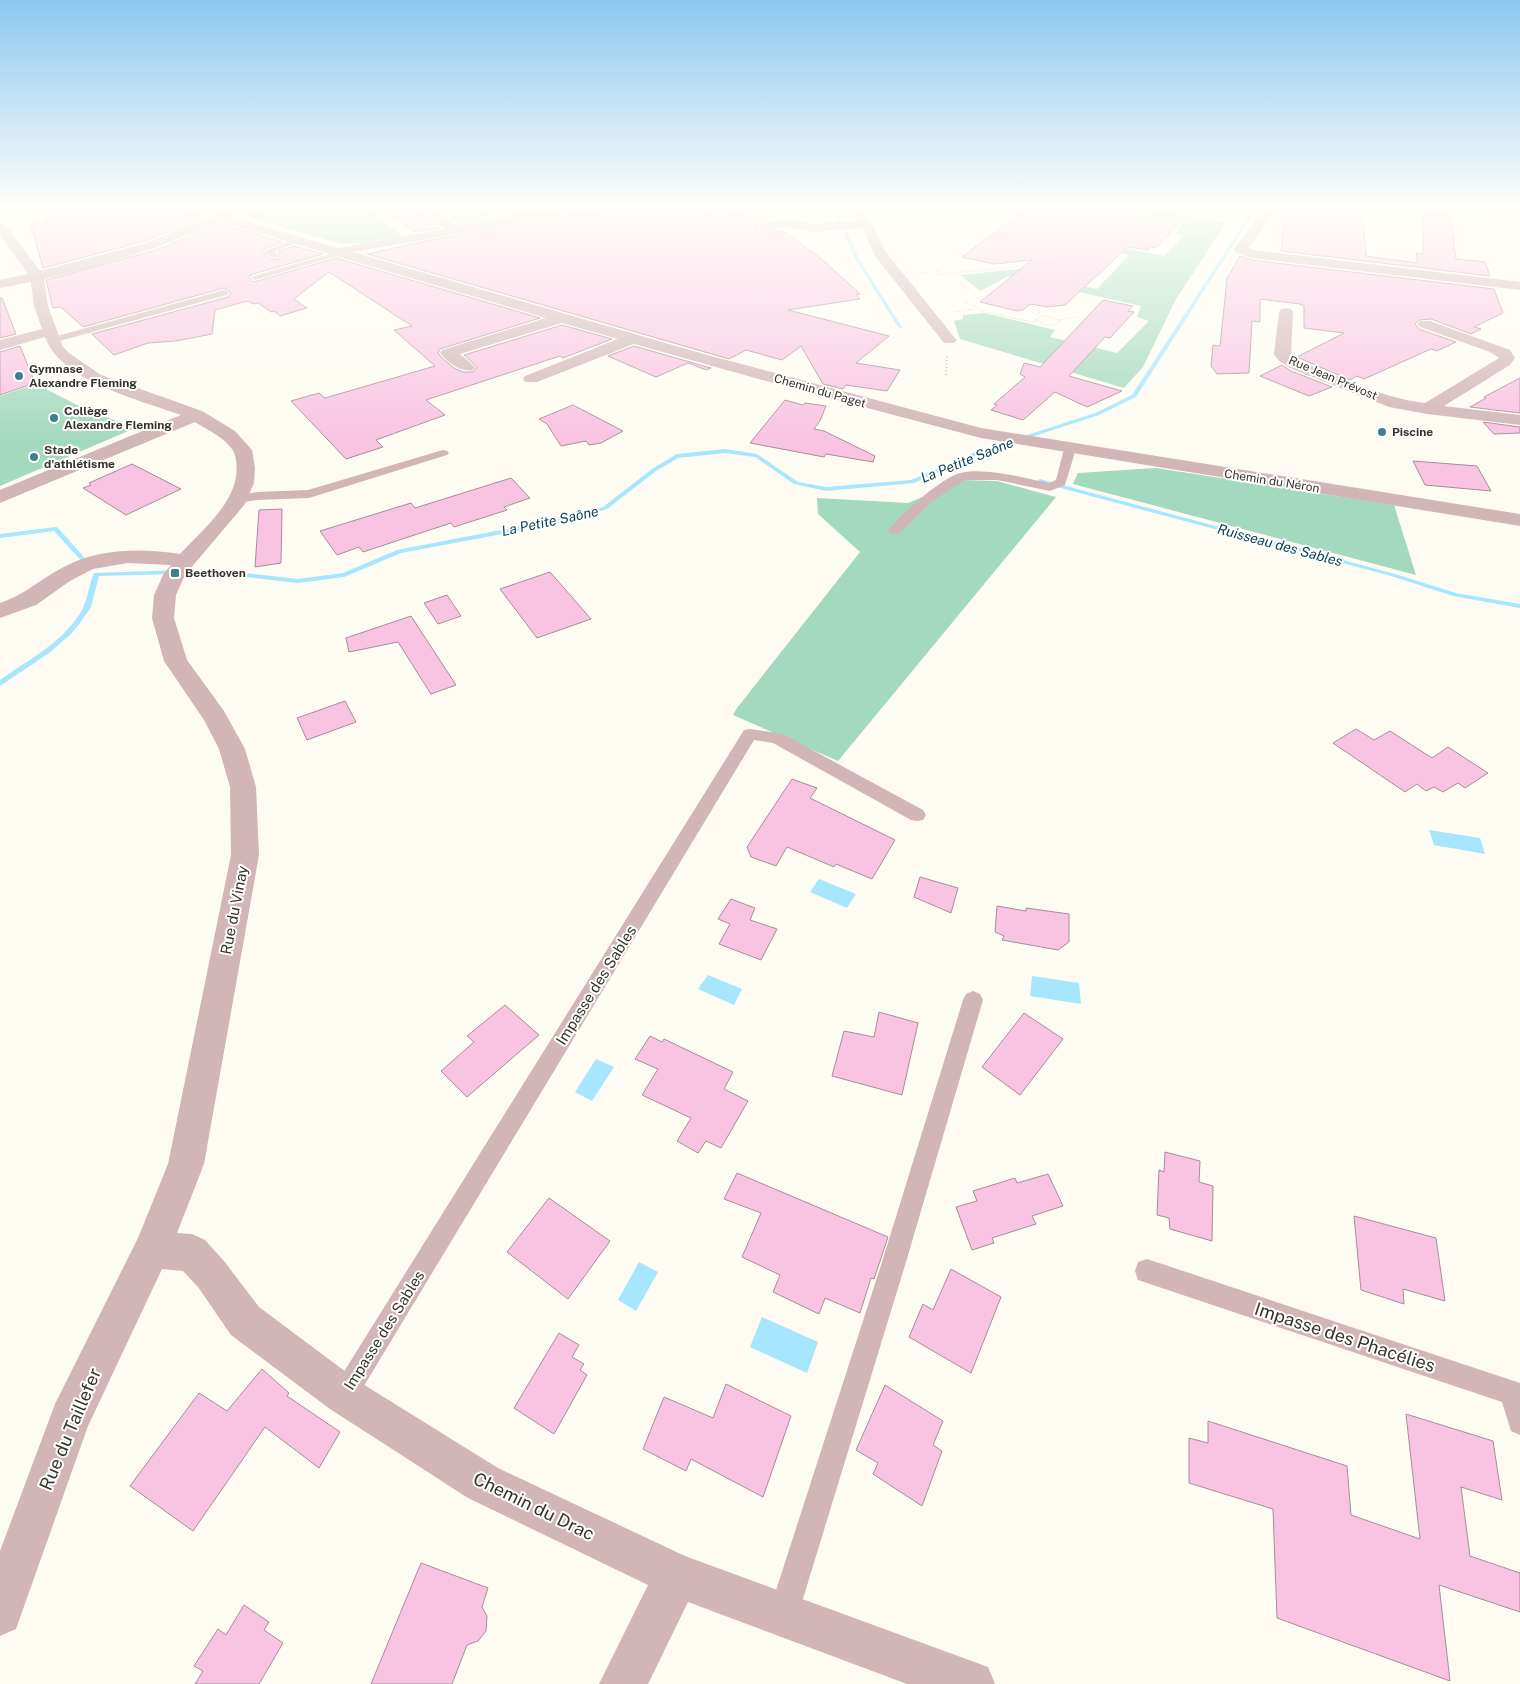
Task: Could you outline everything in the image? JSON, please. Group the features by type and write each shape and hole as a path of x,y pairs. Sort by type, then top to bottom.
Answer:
{"street":[{"name":"Rue du Vinay","path":"38,286 41,306 56,348 63,356 95,378 196,415 229,435 243,450 246,468 245,483 237,498 178,571 165,595 163,618 176,661 215,717 232,750 244,787 245,855 186,1164 152,1250"},
{"name":"Chemin du Paget","path":"456,286 903,414 1016,440"},
{"path":"906,286 949,340"},
{"name":"Rue Jean Prévost","path":"1286,312 1289,360 1389,402 1427,409 1520,420"},
{"path":"467,367 448,353 565,317"},
{"path":"1425,324 1496,349 1504,353 1506,358 1504,362 1427,409"},
{"path":"0,345 52,335"},
{"path":"531,379 634,338"},
{"path":"0,497 45,480 196,415"},
{"name":"Chemin du Néron","path":"1016,440 1520,520"},
{"path":"0,611 30,599 73,569 121,556 166,558 178,571"},
{"name":"Chemin du Drac","path":"152,1250 192,1253 211,1274 245,1321 344,1395 483,1483 677,1575 970,1684"},
{"name":"Rue du Taillefer","path":"0,1613 70,1419 152,1250"},
{"path":"623,1684 677,1575"}],"lane":[{"path":"52,335 224,293"},
{"path":"894,531 927,499 962,476 998,476 1050,487 1061,482 1070,449"},
{"path":"237,498 308,494 443,453"},
{"name":"Impasse des Sables","path":"344,1395 750,734 777,738 916,815"},
{"path":"784,1615 973,1000"},
{"name":"Impasse des Phacélies","path":"1147,1271 1514,1392 1520,1422"}],"path":[{"path":"964,286 980,300"},
{"path":"964,301 969,306 978,309 1031,322 1048,325 1057,324 1060,321 1058,320"},
{"path":"1033,306 1044,316 1058,320 1077,317"},
{"path":"1038,322 1036,320 1044,316"}],"green space":[{"path":"973,286 990,286 980,291"},
{"path":"1051,286 1082,286 1097,289 1100,286 1185,286 1176,299 1143,367 1124,388 960,339 954,321 963,319 963,315 985,313 1055,330 1050,337 1117,353 1149,321 1137,317 1141,306"},
{"name":"Stade d'athlétisme","path":"36,384 81,407 135,428 0,486 0,396"},
{"path":"1156,468 1394,505 1416,575 1073,484 1078,473"},
{"path":"963,480 997,481 1056,497 838,761 733,715 860,552 818,514 817,498 908,503"}],"water":[{"path":"1429,830 1480,838 1485,854 1434,845"},
{"path":"819,879 856,894 847,908 810,892"},
{"path":"708,975 742,989 734,1005 698,989"},
{"path":"1032,976 1079,983 1081,1004 1030,996"},
{"path":"596,1059 614,1067 592,1101 575,1092"},
{"path":"639,1262 658,1272 636,1311 618,1300"},
{"path":"762,1317 818,1342 807,1373 750,1347"}],"building":[{"path":"47,286 311,286 294,299 307,308 280,316 258,303 254,304 247,301 215,310 212,334 176,341 148,343 114,355 92,334 228,297 231,293 224,288 83,327 61,307 53,308"},
{"path":"350,286 430,286 540,318 440,349 438,353 442,358 454,368 463,372 473,372 477,367 464,355 562,325 612,339 563,358 560,356 426,400 445,415 376,440 383,447 346,459 291,401 319,393 325,398 435,366 394,330 412,326"},
{"path":"476,286 851,286 860,294 856,295 860,299 788,310 889,336 856,363 900,370 887,391 846,385 843,389 823,384 801,346 782,360 746,350 729,359"},
{"path":"1000,286 1086,286 1065,305 1047,307 1030,304 1023,310 1017,311 980,302"},
{"path":"1226,286 1465,286 1494,289 1503,313 1474,327 1481,329 1471,334 1431,319 1419,320 1415,324 1419,329 1456,342 1437,351 1431,349 1364,379 1357,376 1350,380 1297,357 1344,333 1304,328 1304,306 1300,304 1260,299 1260,322 1252,321 1249,373 1217,374 1211,366 1213,345 1220,346"},
{"path":"0,298 2,298 16,334 0,338"},
{"path":"1103,300 1133,306 1128,311 1134,312 1110,338 1105,337 1069,376 1122,391 1087,407 1055,392 1023,420 991,410 997,405 994,404 1025,377 1020,374 1024,363 1040,367"},
{"name":"Gymnase Alexandre Fleming","path":"20,346 35,383 0,395 0,352"},
{"path":"634,346 711,368 706,370 688,363 656,377 608,356"},
{"path":"1282,365 1291,371 1332,387 1309,396 1260,376"},
{"path":"1520,378 1520,413 1470,407 1486,398 1484,397"},
{"path":"785,400 803,405 805,403 826,406 820,421 814,429 824,431 875,456 873,462 826,454 824,457 750,443"},
{"path":"573,405 623,431 601,443 589,445 586,441 561,446 547,424 539,419"},
{"path":"1483,422 1520,427 1520,433 1494,434"},
{"path":"1413,461 1477,466 1491,491 1425,485"},
{"path":"132,464 181,489 126,515 83,488 91,485 89,483"},
{"path":"511,478 530,498 504,507 507,510 454,527 451,523 363,552 359,547 337,555 320,531 411,503 415,508"},
{"path":"282,509 281,563 255,567 259,510"},
{"path":"550,572 591,619 537,638 500,589"},
{"path":"447,595 461,616 438,624 424,603"},
{"path":"411,616 456,685 431,694 398,642 349,652 346,638"},
{"path":"345,701 356,722 307,740 297,718"},
{"path":"1356,729 1374,740 1390,731 1432,758 1448,747 1488,773 1465,788 1458,783 1443,792 1434,787 1426,791 1417,784 1405,792 1333,743"},
{"path":"792,779 817,788 810,798 895,840 872,879 836,864 834,867 787,847 776,866 751,857 747,847"},
{"path":"920,877 958,888 951,913 914,897"},
{"path":"731,899 755,908 750,920 777,929 761,960 719,944 730,924 718,919"},
{"path":"997,906 1026,911 1026,908 1069,914 1069,942 1058,950 1002,940 1004,936 995,932"},
{"path":"505,1005 539,1035 467,1097 441,1071 474,1042 467,1036"},
{"path":"879,1012 918,1023 902,1095 832,1076 844,1031 874,1037"},
{"path":"1024,1013 1063,1039 1020,1095 982,1067"},
{"path":"650,1036 662,1042 664,1039 733,1072 724,1089 748,1101 721,1148 706,1141 698,1153 677,1141 691,1118 642,1095 658,1069 635,1059"},
{"path":"1165,1152 1200,1161 1199,1182 1213,1186 1212,1241 1170,1229 1169,1218 1157,1215 1159,1170 1164,1172"},
{"path":"737,1173 888,1237 874,1279 871,1278 860,1313 825,1298 819,1314 773,1292 780,1275 742,1257 761,1213 724,1199"},
{"path":"1048,1174 1063,1206 1032,1216 1036,1224 992,1238 994,1243 972,1250 956,1207 977,1201 973,1191 1015,1178 1017,1183"},
{"path":"549,1198 610,1241 568,1299 507,1252"},
{"path":"1354,1216 1436,1238 1445,1301 1403,1289 1404,1304 1361,1290"},
{"path":"951,1269 1001,1297 971,1373 909,1337 923,1304 933,1310"},
{"path":"559,1333 579,1345 572,1357 584,1364 580,1370 587,1375 554,1434 514,1408"},
{"path":"262,1369 289,1393 287,1396 340,1432 319,1468 265,1427 193,1531 130,1486 199,1393 227,1411"},
{"path":"726,1384 791,1416 763,1497 691,1459 686,1471 643,1449 664,1397 713,1418"},
{"path":"885,1385 943,1421 933,1445 942,1451 922,1506 873,1474 878,1463 856,1450"},
{"path":"1406,1414 1493,1441 1502,1500 1461,1487 1470,1556 1520,1573 1520,1612 1439,1585 1450,1681 1277,1618 1273,1509 1189,1483 1189,1438 1208,1443 1208,1421 1347,1466 1351,1515 1420,1539"},
{"path":"421,1563 488,1588 482,1607 487,1616 486,1631 478,1641 467,1645 452,1684 371,1684"},
{"path":"244,1605 269,1622 264,1630 283,1643 259,1684 195,1684 203,1671 194,1666 218,1629 226,1635"}],"waterway":[{"path":"874,286 900,327"},
{"name":"La Petite Saône","path":"0,684 58,642 78,622 89,602 96,574 211,571 298,581 344,575 399,551 565,520 605,508 654,470 677,456 725,451 757,456 796,483 826,489 912,482 980,452 1097,414 1134,396 1205,286"},
{"name":"Ruisseau des Sables","path":"1040,481 1393,575 1455,595 1520,606"},
{"path":"0,536 56,529 90,567"}],"place":[{"name":"Gymnase Alexandre Fleming","path":"19,376"},
{"name":"Collège Alexandre Fleming","path":"54,418"},
{"name":"Piscine","path":"1382,432"},
{"name":"Stade d'athlétisme","path":"34,457"},
{"name":"Beethoven","path":"175,573"}]}
